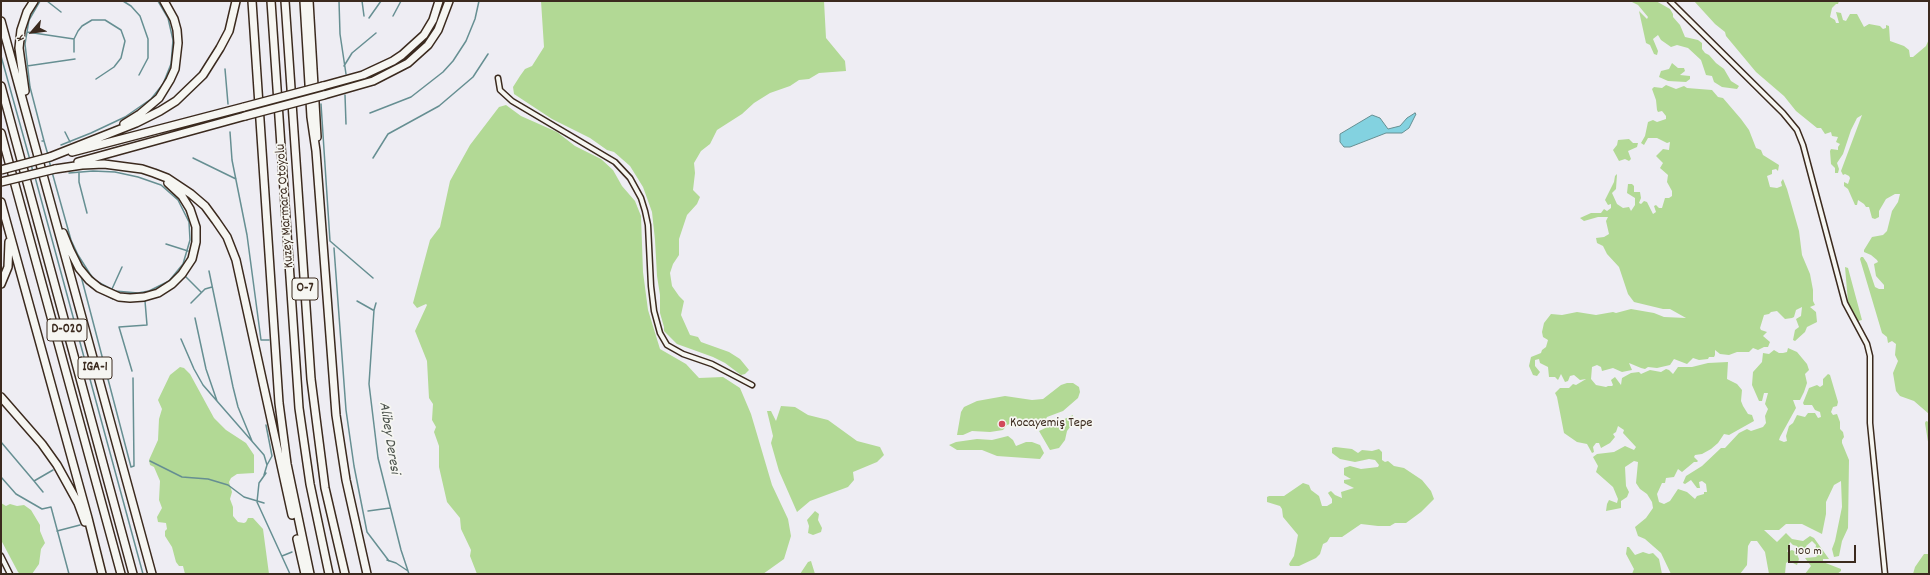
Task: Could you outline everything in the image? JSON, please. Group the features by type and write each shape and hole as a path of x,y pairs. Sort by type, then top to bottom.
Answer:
{"highway":[{"path":"31,131 31,118 22,76 19,48 21,30 27,12 34,1"},
{"path":"86,142 140,114 159,98 168,85 175,69 178,43 174,19 164,1"},
{"path":"50,157 112,133 160,111 191,89 210,66 229,31 236,1"},
{"path":"252,1 279,403 287,464 310,574"},
{"name":"Kuzey Marmara Otoyolu","path":"270,1 300,415 318,526 330,574"},
{"name":"Kuzey Marmara Otoyolu","path":"285,1 313,395 325,488 345,574"},
{"path":"304,1 311,117 316,151 339,441 353,518 367,574"},
{"path":"309,1 318,128 316,151"},
{"path":"1,170 363,75 393,62 424,35 433,20 439,1"},
{"path":"1,182 55,169 374,80 408,63 428,45 438,30 449,1"},
{"name":"IGA-1","path":"1,21 152,574"},
{"name":"D-020","path":"1,86 133,574"},
{"name":"D-020","path":"1,133 121,574"},
{"name":"IGA-1","path":"44,182 54,201 66,243 83,273 94,285 112,294 130,298 144,297 168,287 182,274 193,254 196,242 196,227 186,202 172,186 158,178 131,168 92,164 55,169"},
{"path":"131,168 142,169 167,178 191,194 205,206 227,237 236,260 242,282 305,574"},
{"path":"1,202 88,518 101,573"},
{"path":"1,206 9,239 10,254 8,267 1,284"},
{"path":"1,397 57,465 78,503 101,573"}],"street":[{"path":"1670,1 1787,117 1797,130 1803,145 1845,303 1867,344 1870,356 1869,416 1885,574"},
{"path":"498,78 500,90 512,101 605,156 619,166 630,178 641,198 648,225 650,286 657,324 664,341 672,349 712,364 752,385"},
{"path":"1,556 10,574"}],"green space":[{"path":"541,1 824,1 826,38 845,61 846,71 819,73 809,79 799,80 790,86 770,93 717,130 710,144 701,151 694,163 695,173 693,190 700,197 697,204 687,215 679,239 679,255 673,264 670,273 672,286 684,301 681,315 690,335 698,337 701,342 729,352 740,359 749,370 745,374 741,375 725,363 713,357 677,344 664,331 660,313 660,295 652,212 643,187 630,166 614,152 607,150 590,138 552,119 514,94 513,87 520,76 525,69 532,66 544,47"},
{"path":"1630,1 1656,1 1670,9 1673,17 1680,25 1685,37 1698,40 1702,43 1702,49 1705,53 1724,69 1731,81 1739,86 1737,89 1722,87 1714,82 1712,76 1706,75 1701,60 1688,48 1677,45 1671,47 1661,40 1658,35 1653,39 1658,51 1657,55 1654,54 1650,45 1646,43 1639,11 1647,19 1648,17 1638,5"},
{"path":"1694,1 1839,1 1838,4 1832,8 1830,17 1835,20 1836,23 1839,23 1836,12 1841,13 1843,20 1846,21 1850,14 1857,14 1864,27 1869,24 1880,26 1883,29 1886,28 1886,25 1889,26 1890,41 1904,46 1909,50 1910,57 1913,57 1926,46 1929,39 1929,414 1914,401 1900,396 1896,391 1893,373 1898,361 1895,355 1896,344 1892,341 1888,343 1887,337 1882,333 1860,259 1863,257 1867,263 1875,287 1884,289 1884,285 1876,276 1874,264 1878,262 1877,260 1864,252 1864,250 1872,237 1883,235 1887,231 1892,211 1898,202 1900,194 1895,194 1886,199 1879,211 1879,217 1875,219 1872,218 1869,207 1866,207 1858,200 1857,205 1855,205 1848,189 1844,186 1844,182 1848,184 1850,178 1845,174 1843,175 1841,171 1862,115 1857,118 1851,130 1843,154 1837,163 1839,169 1838,173 1835,173 1835,168 1831,164 1830,151 1831,149 1838,150 1840,144 1836,142 1838,137 1832,136 1831,132 1825,134 1821,128 1817,128 1796,111 1784,96 1756,72 1726,36 1725,32 1715,24"},
{"path":"1672,63 1678,68 1684,68 1685,71 1680,75 1690,76 1690,79 1686,82 1668,81 1659,77 1661,71 1669,69"},
{"path":"1666,85 1676,89 1684,86 1687,88 1712,90 1718,97 1723,98 1741,119 1749,130 1756,148 1761,150 1763,155 1779,165 1778,171 1776,169 1772,170 1772,174 1767,176 1770,187 1777,188 1782,186 1781,182 1783,179 1787,189 1799,231 1802,255 1810,274 1813,290 1813,301 1815,305 1810,307 1816,312 1817,322 1807,327 1805,332 1795,341 1793,340 1795,330 1799,327 1796,319 1801,316 1802,307 1796,310 1794,317 1792,318 1785,319 1777,311 1771,312 1764,315 1760,328 1761,330 1767,332 1763,336 1770,342 1768,347 1758,350 1753,348 1749,352 1737,352 1729,355 1720,354 1715,350 1714,357 1709,357 1708,359 1699,360 1693,358 1687,364 1674,359 1670,365 1657,368 1648,367 1645,369 1629,363 1632,370 1622,372 1613,368 1602,371 1601,367 1597,365 1592,367 1591,379 1596,385 1606,387 1613,385 1611,380 1615,377 1621,385 1622,378 1631,373 1639,372 1641,374 1650,370 1661,372 1666,369 1673,374 1678,367 1692,367 1708,363 1728,362 1727,379 1737,384 1742,390 1741,401 1748,414 1752,415 1754,421 1729,435 1724,434 1718,443 1711,449 1702,454 1695,455 1694,457 1698,461 1697,462 1694,462 1682,472 1678,469 1674,477 1666,478 1665,483 1662,483 1657,494 1659,502 1664,504 1670,501 1678,489 1687,492 1695,499 1697,496 1707,492 1706,484 1702,481 1699,482 1700,488 1697,488 1691,480 1685,484 1683,483 1686,476 1702,466 1721,448 1725,448 1739,433 1747,429 1751,431 1763,427 1766,423 1765,416 1768,409 1765,404 1768,393 1764,393 1762,401 1759,401 1752,385 1753,372 1762,362 1763,353 1769,354 1774,350 1779,353 1783,353 1787,352 1788,348 1797,352 1807,364 1809,370 1805,374 1807,383 1804,392 1800,400 1793,400 1796,408 1780,437 1779,440 1784,442 1787,441 1786,436 1789,426 1793,423 1797,415 1805,417 1808,413 1815,413 1818,418 1821,417 1820,412 1815,410 1812,405 1804,405 1803,403 1809,388 1817,385 1820,387 1823,385 1823,379 1828,374 1830,375 1838,402 1837,406 1833,407 1831,412 1833,415 1837,414 1840,422 1840,429 1843,432 1844,437 1842,443 1849,460 1848,528 1842,541 1839,556 1834,557 1832,549 1842,507 1841,481 1834,485 1826,502 1826,514 1822,534 1802,524 1786,524 1779,530 1764,530 1777,542 1786,533 1792,539 1803,541 1810,536 1814,538 1829,559 1823,559 1823,562 1841,569 1841,571 1837,574 1805,574 1811,566 1805,558 1817,556 1815,551 1816,545 1812,541 1806,546 1809,551 1802,553 1802,548 1798,550 1797,546 1790,542 1787,552 1792,550 1796,552 1799,559 1797,565 1789,561 1786,563 1785,574 1769,574 1765,552 1757,541 1751,541 1748,546 1747,565 1740,574 1671,574 1661,553 1645,539 1638,536 1635,527 1646,518 1653,508 1652,502 1647,494 1640,489 1636,483 1638,462 1634,461 1625,467 1626,486 1629,492 1627,497 1621,501 1621,508 1606,511 1609,500 1617,503 1618,499 1613,487 1596,472 1598,466 1593,457 1597,454 1614,452 1625,446 1634,450 1636,447 1623,433 1624,430 1618,426 1616,432 1613,434 1615,437 1610,443 1601,448 1599,443 1596,443 1593,447 1594,452 1592,453 1587,444 1577,442 1564,433 1555,393 1560,388 1569,388 1573,384 1576,385 1586,379 1580,380 1574,375 1570,376 1568,381 1565,382 1561,374 1558,380 1555,377 1549,377 1548,367 1540,363 1539,359 1535,360 1535,366 1540,372 1537,376 1533,375 1529,366 1531,357 1541,353 1546,347 1548,340 1543,337 1542,332 1544,323 1551,314 1562,315 1577,312 1596,315 1613,312 1616,313 1631,309 1654,313 1664,317 1686,318 1670,309 1663,309 1634,302 1628,294 1619,267 1607,254 1603,246 1597,243 1596,238 1604,237 1609,234 1606,221 1608,217 1598,217 1584,221 1580,218 1591,213 1601,213 1604,209 1607,211 1611,208 1611,204 1608,205 1605,200 1617,174 1616,189 1612,193 1617,204 1623,208 1629,207 1631,211 1635,205 1635,198 1627,193 1628,184 1632,184 1634,186 1634,192 1640,192 1641,198 1639,203 1641,204 1644,201 1647,202 1653,214 1656,212 1654,206 1656,205 1659,208 1662,208 1665,198 1672,196 1672,191 1667,182 1668,175 1660,168 1663,163 1656,156 1663,149 1669,150 1670,142 1667,143 1657,138 1648,138 1644,145 1641,143 1645,136 1648,122 1653,120 1657,122 1666,119 1666,116 1662,111 1658,112 1657,110 1656,100 1652,89 1654,87 1662,88"},
{"path":"506,105 521,116 557,132 575,146 601,159 613,170 622,186 635,201 641,216 643,272 648,310 660,349 686,364 699,378 723,377 740,388 751,414 772,485 788,519 791,536 784,559 763,574 477,574 470,556 471,550 461,529 460,518 447,502 439,467 439,446 434,432 436,427 432,420 433,404 429,398 427,361 415,331 427,305 426,304 417,308 413,303 430,240 440,227 450,181 470,145 499,107"},
{"path":"1629,139 1633,143 1638,143 1637,147 1628,151 1631,159 1629,161 1625,159 1619,161 1613,150 1617,145 1618,140"},
{"path":"1845,267 1848,268 1862,320 1858,321 1848,302"},
{"path":"180,367 184,368 190,374 214,418 226,430 246,443 254,455 254,473 237,474 231,478 229,482 232,492 230,499 233,507 233,516 238,522 244,523 248,518 253,518 263,529 269,574 185,574 183,566 179,566 176,562 172,547 165,536 165,531 167,529 166,523 158,522 157,517 162,508 159,500 160,481 154,467 150,465 149,460 158,440 159,419 162,409 158,400 170,375"},
{"path":"1073,383 1079,387 1080,392 1078,398 1063,411 1047,417 1045,421 1038,424 1015,422 1007,425 1003,430 990,432 972,431 963,435 957,435 961,412 964,407 977,401 1005,396 1032,400 1043,399 1061,385"},
{"path":"781,406 795,407 808,415 828,420 857,441 880,447 884,455 877,462 853,472 854,480 848,487 810,501 797,512 779,471 771,443 773,436 767,411 771,411 776,421"},
{"path":"1073,415 1073,423 1067,431 1065,440 1059,448 1050,450 1039,431"},
{"path":"1926,421 1929,422 1929,448 1925,423"},
{"path":"1008,436 1013,440 1016,446 1026,442 1032,442 1040,445 1044,453 1040,459 997,456 982,450 957,450 949,445 956,442 977,439 992,440"},
{"path":"1332,448 1352,449 1358,453 1362,450 1372,451 1379,449 1382,452 1382,460 1385,462 1388,461 1394,466 1404,468 1422,480 1431,491 1434,499 1421,512 1406,523 1395,523 1390,526 1361,524 1342,537 1330,537 1327,542 1323,544 1320,554 1316,558 1299,566 1290,566 1289,564 1294,556 1298,535 1283,517 1280,506 1267,502 1267,497 1284,496 1303,483 1309,485 1311,490 1319,496 1322,506 1327,506 1332,503 1332,499 1328,493 1329,492 1331,491 1335,495 1342,498 1341,492 1354,488 1344,483 1344,480 1351,479 1344,475 1344,468 1350,466 1361,469 1378,467 1379,465 1375,460 1369,459 1355,462 1340,459 1332,453"},
{"path":"1,503 6,506 10,504 17,506 24,505 31,510 40,525 40,531 45,543 41,549 39,564 32,574 20,574 18,572 1,540"},
{"path":"815,511 819,514 818,520 822,528 821,532 813,535 808,533 809,526 807,520"},
{"path":"1627,547 1629,547 1635,555 1643,552 1649,554 1653,553 1659,559 1662,574 1632,574 1634,569 1626,554"},
{"path":"1924,554 1929,554 1929,574 1913,574 1915,567"},
{"path":"811,561 815,574 800,574 808,562"}],"water":[{"path":"1415,113 1416,114 1409,128 1402,133 1386,133 1350,147 1344,147 1340,142 1340,134 1372,115 1380,118 1388,129 1400,126 1407,118"}],"waterway":[{"path":"40,1 29,20 25,44 30,87 44,141"},
{"path":"47,1 61,12"},
{"path":"123,1 131,6 140,16 148,39 148,58 139,75"},
{"path":"61,145 125,117 151,99 163,84 171,64 173,40 168,18 158,1"},
{"path":"339,1 340,34 346,74"},
{"path":"362,1 364,16"},
{"path":"369,18 381,1"},
{"path":"393,16 401,1"},
{"path":"370,113 411,97 443,72 453,61 466,41 475,19 479,1"},
{"path":"74,52 74,39 78,31 82,26 92,20 105,20 121,30 125,41 121,58 114,67 96,79"},
{"path":"27,32 74,39"},
{"path":"344,66 352,53 376,33"},
{"path":"373,158 388,134 439,106 473,77 488,54"},
{"path":"1,56 30,160"},
{"path":"27,66 75,59"},
{"path":"225,69 228,104"},
{"path":"345,95 346,124"},
{"path":"321,104 330,241 373,278"},
{"path":"65,132 70,142"},
{"path":"230,132 232,160 247,235 261,340 269,340"},
{"path":"42,141 44,141 48,155"},
{"path":"193,158 236,179"},
{"path":"49,160 51,168"},
{"path":"31,164 33,172"},
{"path":"52,172 71,240 78,255 96,281 115,291 138,293 149,291 169,281 183,264 190,240 189,222 178,200 161,185 138,177 115,172 93,171 69,173"},
{"path":"79,172 79,182 87,213"},
{"path":"35,177 143,574"},
{"path":"166,244 188,251"},
{"path":"334,248 346,410 354,466 367,532 389,561"},
{"path":"112,289 122,267"},
{"path":"209,271 238,407 252,441"},
{"path":"81,276 131,467 134,466 133,378"},
{"path":"81,276 91,287 113,299"},
{"path":"185,276 201,292"},
{"path":"191,303 205,289 212,287"},
{"path":"132,371 119,327 147,325 145,301"},
{"path":"357,301 373,310"},
{"name":"Alibey Deresi","path":"376,303 374,310 369,384 378,458 401,550 409,574"},
{"path":"195,318 206,369 217,401"},
{"path":"181,339 194,369 203,385 264,455 267,465 264,475"},
{"path":"266,425 272,456 267,465"},
{"path":"1,442 34,481"},
{"path":"150,461 182,477 208,479 228,485 244,497 264,503"},
{"path":"43,492 34,481 53,470"},
{"path":"266,473 259,483 257,502 290,574"},
{"path":"1,477 16,494 42,509 51,507 69,574"},
{"path":"368,511 390,508"},
{"path":"57,531 80,525"},
{"path":"282,556 292,552"},
{"path":"387,560 396,563 408,571"}],"place":[{"name":"Kocayemiş Tepe","path":"1002,424"}]}
